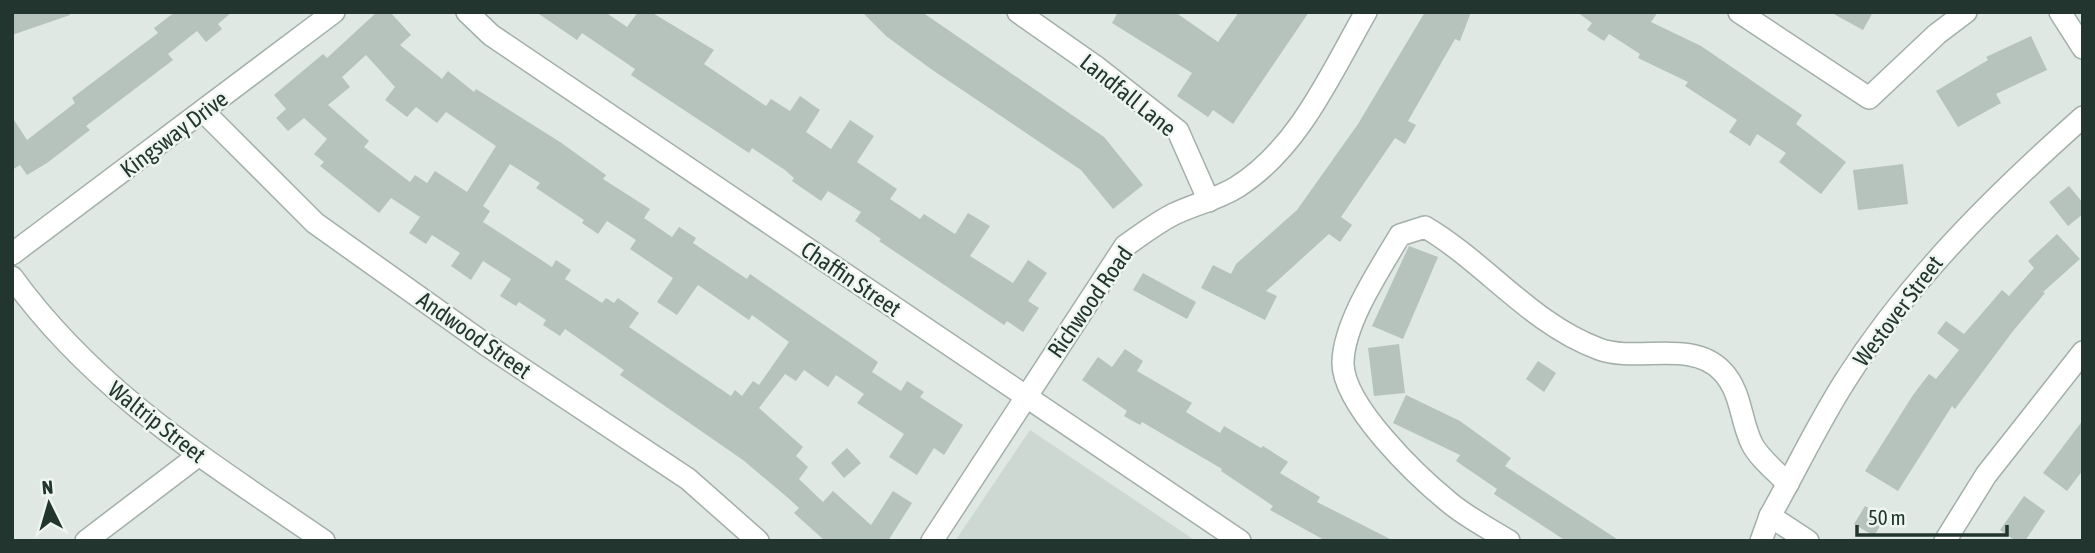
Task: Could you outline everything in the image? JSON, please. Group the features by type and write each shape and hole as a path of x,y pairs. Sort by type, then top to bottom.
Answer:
{"street":[{"name":"Kingsway Drive","path":"12,254 334,12"},
{"name":"Chaffin Street","path":"467,12 491,36 1240,541"},
{"name":"Landfall Lane","path":"1017,12 1095,66 1178,131 1209,201"},
{"name":"Richwood Road","path":"932,541 1125,247 1163,220 1237,187 1286,143 1307,113 1366,12"},
{"path":"1739,12 1869,98 1937,34 1966,12"},
{"path":"2060,12 2083,48"},
{"name":"Andwood Street","path":"204,112 315,223 485,344 688,479 758,541"},
{"name":"Westover Street","path":"1761,541 1770,516 1845,381 1934,260 2016,176 2083,117"},
{"path":"1509,541 1451,504 1382,438 1357,405 1343,363 1352,325 1400,236 1425,227 1449,242 1557,329 1590,345 1601,350 1649,356 1692,354 1721,370 1738,396 1752,446 1788,484"},
{"name":"Waltrip Street","path":"12,277 70,348 121,397 199,455 324,541"},
{"path":"1945,541 1986,475 2083,352"},
{"path":"86,541 199,455"},
{"path":"1770,516 1808,541"}],"shaded area":[{"path":"1030,430 1196,541 955,541"}],"building":[{"path":"12,12 70,12 70,15 12,35"},
{"path":"175,12 232,12 218,24 222,29 206,42 197,31 168,54 173,60 86,126 90,130 47,163 27,175 20,165 12,170 12,117 27,140 75,103 72,98 158,33 154,28"},
{"path":"377,12 390,12 411,35 400,45 442,79 448,71 474,92 476,89 560,142 606,175 603,179 650,209 644,218 672,237 679,227 696,238 693,243 747,279 750,274 878,362 872,372 901,391 907,381 924,392 920,397 963,425 944,455 934,448 917,475 889,457 904,434 857,403 864,394 836,375 828,387 804,370 796,381 785,374 759,408 803,447 796,456 808,467 799,479 823,502 833,491 871,525 893,491 912,503 888,541 825,541 794,513 799,508 787,497 743,460 620,375 624,370 565,329 560,336 543,325 546,320 519,302 516,306 500,296 511,279 483,261 471,280 451,266 460,253 432,235 426,244 409,233 420,217 391,198 379,213 320,166 324,162 314,154 327,139 304,118 288,131 276,118 286,109 274,95 323,54 327,58","holes":["366,55 395,87 385,100 407,117 416,107 437,123 446,112 496,146 467,192 435,171 427,183 415,175 410,182 364,147 369,141 328,105 350,87 342,77","510,164 540,183 536,188 584,220 582,223 598,234 607,221 636,240 630,249 673,278 657,302 677,315 698,285 749,320 752,315 789,342 759,385 753,381 742,396 735,390 731,396 629,327 639,313 618,298 614,303 606,298 602,303 565,279 571,270 556,260 552,267 483,222 490,211 483,206"]},
{"path":"536,12 605,12 627,27 638,12 651,12 714,50 704,64 766,106 771,99 790,111 800,96 820,110 806,132 831,149 850,120 874,136 857,162 897,189 890,199 920,219 924,214 955,234 968,213 990,226 970,256 1013,283 1028,260 1047,273 1028,301 1039,308 1023,332 1007,321 1004,325 879,241 881,239 855,221 861,212 828,191 821,201 792,181 794,178 785,170 752,148 749,153 631,75 635,69 582,33 577,40"},
{"path":"862,12 922,12 1104,137 1143,185 1113,209 1081,170 931,69 886,36"},
{"path":"1118,12 1175,12 1218,42 1239,12 1309,12 1233,124 1213,110 1208,117 1177,96 1192,73 1112,23"},
{"path":"1425,12 1471,12 1460,41 1455,39 1408,121 1416,125 1405,144 1395,138 1341,217 1352,225 1340,242 1329,234 1266,291 1277,296 1265,320 1201,288 1213,265 1231,274 1236,264 1297,210 1358,124"},
{"path":"1577,12 1658,12 1651,22 1701,46 1802,115 1796,124 1846,162 1821,194 1779,162 1786,153 1757,134 1750,146 1729,132 1737,120 1685,86 1688,82 1638,58 1640,54 1609,34 1604,41 1587,30 1592,23"},
{"path":"1830,12 1873,12 1863,30"},
{"path":"2031,36 2047,70 1996,94 2001,103 1958,127 1936,91 1988,60 1986,57"},
{"path":"1903,164 1908,204 1858,210 1853,170"},
{"path":"2069,186 2083,203 2083,214 2068,226 2049,202"},
{"path":"2057,234 2080,259 2043,292 2045,293 1955,409 1952,406 1898,491 1865,471 1929,374 1936,379 1959,350 1937,333 1946,321 1964,334 2002,290 2009,296 2034,268 2028,261"},
{"path":"1409,246 1438,257 1403,339 1372,326"},
{"path":"1143,273 1196,302 1187,319 1133,290"},
{"path":"1399,344 1405,393 1374,396 1368,348"},
{"path":"1125,349 1143,361 1137,371 1192,403 1186,412 1220,433 1224,426 1261,448 1263,446 1288,462 1280,473 1320,497 1317,502 1394,541 1326,541 1270,510 1273,506 1221,471 1222,469 1142,422 1140,425 1124,416 1127,411 1082,380 1098,357 1112,367"},
{"path":"1538,361 1556,373 1544,392 1526,379"},
{"path":"1406,395 1460,421 1511,458 1505,466 1620,541 1566,541 1494,494 1497,489 1456,461 1460,455 1393,423"},
{"path":"2083,420 2083,470 2067,491 2043,473"},
{"path":"847,448 861,463 844,478 831,463"},
{"path":"2024,496 2045,511 2025,541 2016,541 2000,530"},
{"path":"1865,506 1885,518 1874,536 1854,524"}]}
